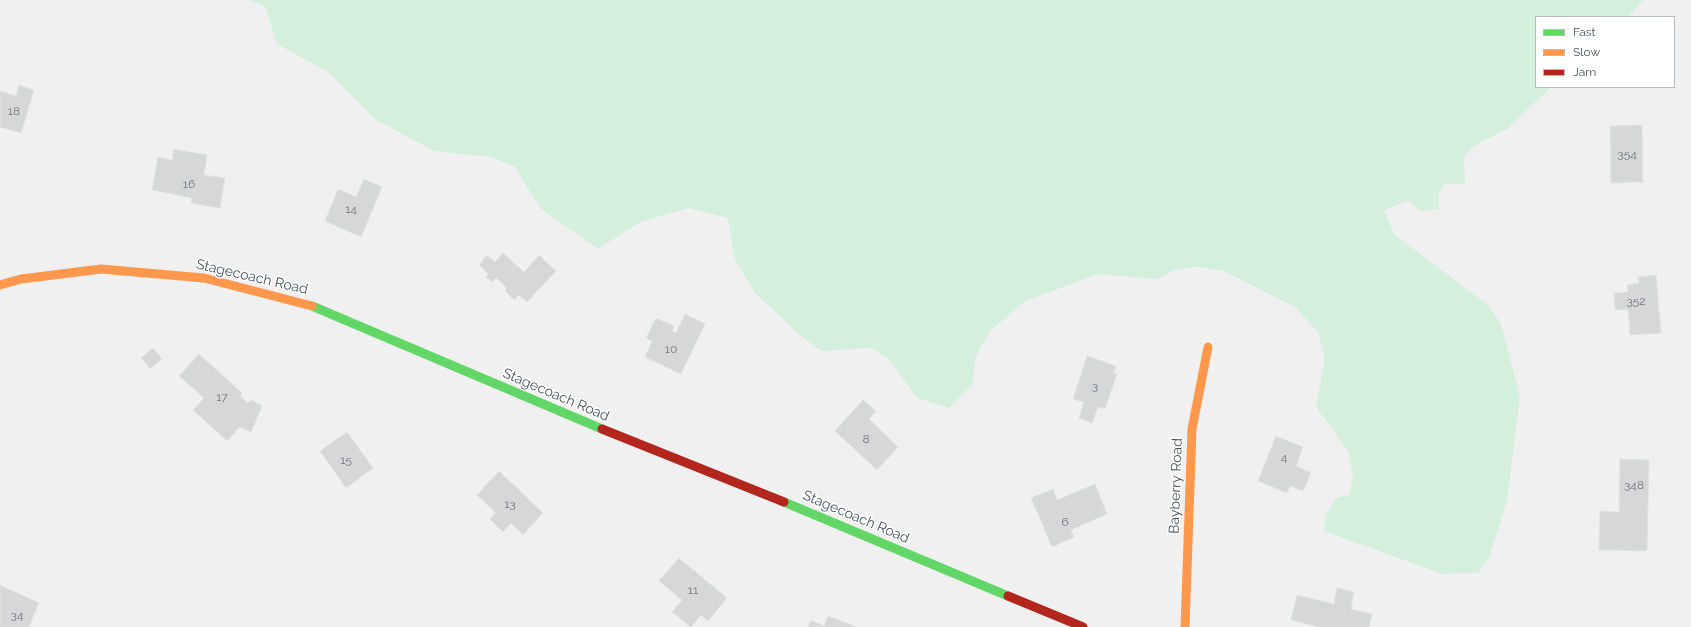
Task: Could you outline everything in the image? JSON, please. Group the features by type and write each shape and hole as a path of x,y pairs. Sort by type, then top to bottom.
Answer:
{"street":[{"name":"Stagecoach Road","path":"0,285 21,279 101,269 204,278 307,304 581,421 810,513 1083,627"},
{"name":"Bayberry Road","path":"1185,627 1192,429 1208,347"}],"green space":[{"path":"248,0 1643,0 1629,16 1535,16 1535,88 1550,88 1507,129 1472,147 1464,157 1465,184 1445,184 1439,192 1439,209 1421,211 1407,201 1384,210 1395,235 1488,305 1501,324 1520,397 1507,500 1489,558 1478,573 1442,574 1324,531 1326,515 1336,498 1349,495 1353,477 1348,451 1316,407 1325,358 1318,332 1295,307 1224,271 1202,267 1192,267 1173,271 1157,279 1097,274 1024,302 990,331 975,358 973,384 949,408 917,398 887,357 871,348 821,351 800,335 755,293 735,260 728,218 689,208 640,222 598,249 540,208 515,167 491,157 434,151 373,118 330,73 277,44 265,6"}],"building":[{"path":"19,85 34,90 21,133 0,127 0,91 16,96"},
{"path":"1642,125 1643,182 1611,183 1610,126"},
{"path":"174,149 207,155 204,175 225,178 220,208 191,203 192,198 152,190 158,157 172,160"},
{"path":"364,179 382,187 361,237 325,221 338,189 356,197"},
{"path":"503,253 524,272 539,255 556,271 527,302 519,295 514,300 505,291 507,288 496,278 492,282 486,277 488,274 479,265 487,255 495,262"},
{"path":"1656,275 1661,333 1630,335 1628,309 1615,310 1614,293 1628,292 1627,285 1639,283 1638,277"},
{"path":"685,314 705,324 681,374 645,357 652,341 646,338 656,318 674,326 672,331 676,333"},
{"path":"153,348 162,359 150,369 141,358"},
{"path":"199,354 242,393 240,396 248,403 251,400 262,406 251,432 240,427 227,441 193,410 204,398 179,376"},
{"path":"1087,356 1116,366 1113,373 1117,374 1105,409 1098,407 1092,423 1079,418 1084,402 1073,399"},
{"path":"863,400 876,411 869,419 898,447 877,470 835,431"},
{"path":"347,432 373,468 346,488 320,451"},
{"path":"1276,436 1303,447 1296,466 1311,473 1303,491 1290,486 1287,493 1258,481"},
{"path":"1620,459 1649,460 1647,551 1599,550 1600,511 1619,512"},
{"path":"499,471 543,513 523,535 511,523 503,532 490,519 496,513 477,495"},
{"path":"1095,484 1107,514 1071,530 1074,537 1052,547 1031,498 1053,489 1057,500"},
{"path":"679,558 727,598 708,621 701,615 691,627 672,612 682,600 659,581"},
{"path":"0,585 39,603 29,627 0,627"},
{"path":"1337,588 1354,592 1351,609 1372,614 1369,627 1319,627 1291,620 1297,595 1334,604"},
{"path":"828,616 857,627 808,627 811,620 824,626"}],"traffic: fast":[{"path":"312,306 602,429"},
{"path":"784,502 1008,596"}],"traffic: slow":[{"path":"0,285 21,279 101,269 204,278 312,306"},
{"path":"1185,627 1192,429 1208,347"}],"traffic: jam":[{"path":"602,429 784,502"},
{"path":"1008,596 1083,627"}]}
